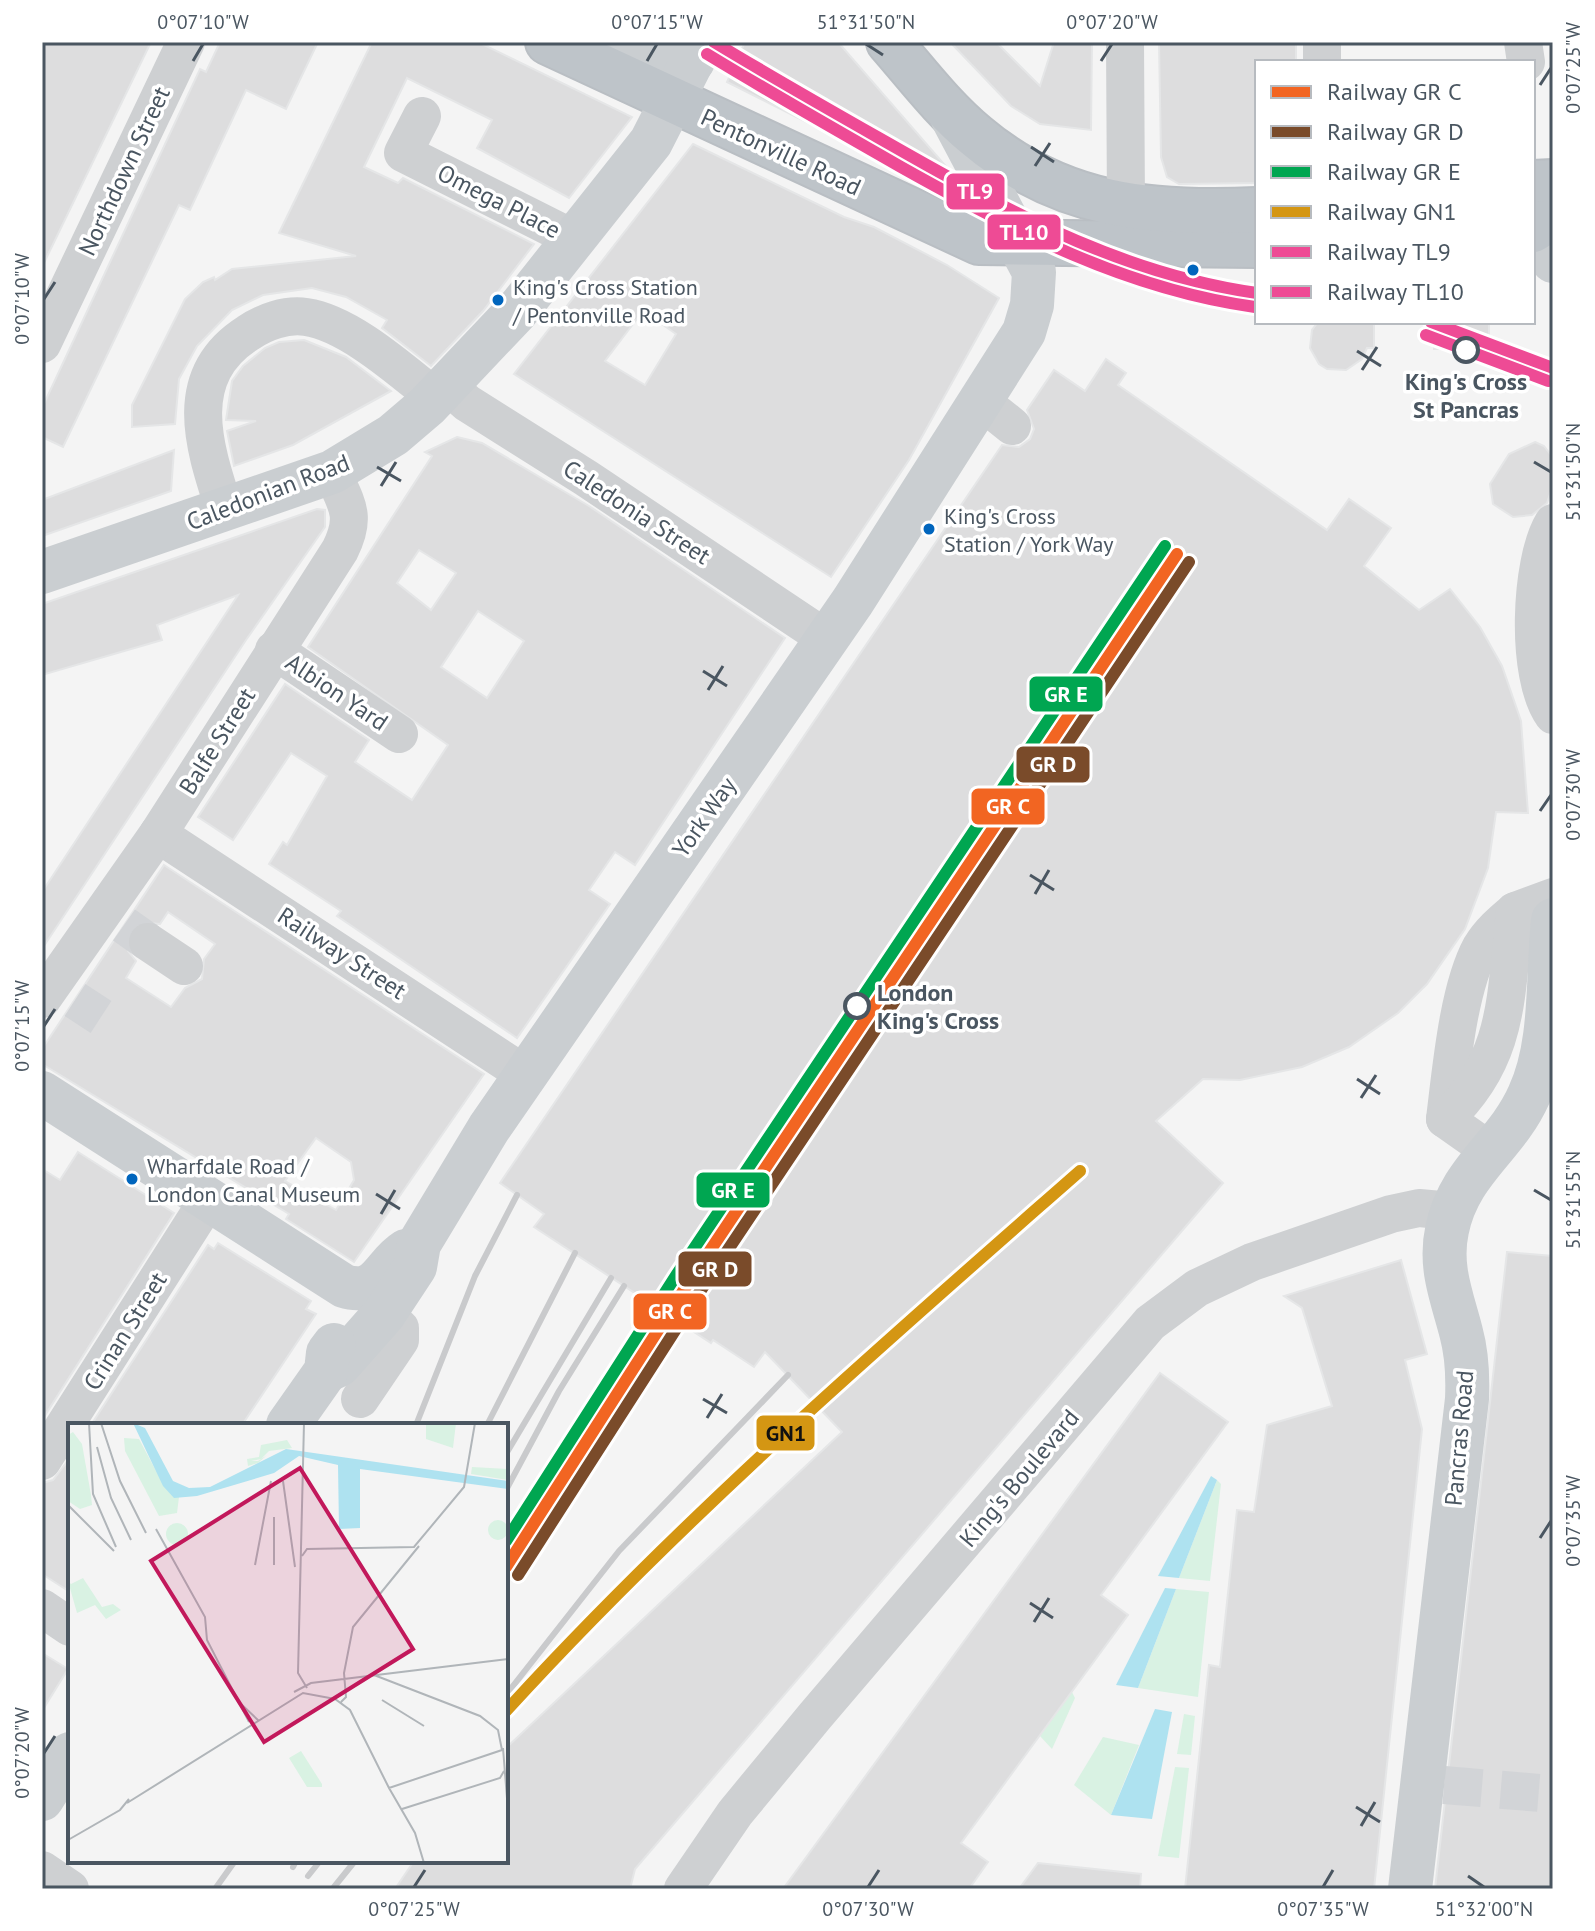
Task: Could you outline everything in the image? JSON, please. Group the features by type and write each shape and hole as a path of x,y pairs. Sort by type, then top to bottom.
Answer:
{"highway":[{"name":"Pentonville Road","path":"548,42 979,242 1036,255 1093,241 1179,246 1255,245"},
{"path":"889,42 943,105 974,135 1017,166 1066,189 1126,207 1201,213 1255,210"}],"main road":[{"path":"610,42 653,64 674,66 698,52"},
{"name":"Caledonian Road","path":"42,572 332,472 393,435 442,391 516,312 659,132 698,52"},
{"path":"943,105 1036,255"},
{"name":"York Way","path":"289,1423 328,1361 339,1365 362,1295 415,1267 408,1250 526,1075 827,639 997,414 1032,305 1036,255"},
{"name":"Pancras Road","path":"1414,1889 1433,1784 1467,1399 1465,1349 1445,1269 1445,1246 1452,1211 1464,1183 1519,1114 1538,1070 1534,915"},
{"path":"42,1093 362,1295"}],"street":[{"name":"Northdown Street","path":"43,339 186,42"},
{"path":"1125,42 1126,207"},
{"name":"Omega Place","path":"422,116 403,153 574,239"},
{"path":"1535,184 1542,213"},
{"name":"Caledonia Street","path":"225,511 203,440 203,403 221,359 239,339 255,328 286,317 319,320 467,403 586,478 827,639"},
{"name":"Balfe Street","path":"56,994 125,926 158,834 350,530 348,509 332,472"},
{"path":"1550,711 1536,675 1533,639 1543,540 1553,523"},
{"name":"Albion Yard","path":"274,650 399,734"},
{"path":"1550,711 1553,664"},
{"name":"Railway Street","path":"158,834 526,1075"},
{"path":"1489,1150 1445,1119 1469,1096 1488,1067 1534,915 1553,897"},
{"path":"125,926 184,966"},
{"name":"Crinan Street","path":"42,1461 208,1200"},
{"name":"King's Boulevard","path":"683,1889 735,1813 805,1728 1150,1323 1197,1288 1252,1262 1391,1214 1419,1208 1452,1211"},
{"path":"360,1399 400,1340 400,1328 362,1295"},
{"path":"42,1608 68,1626"},
{"path":"42,1870 70,1889"}],"green space":[{"path":"1217,1480 1221,1484 1210,1581 1179,1578"},
{"path":"1176,1589 1209,1592 1198,1697 1138,1688"},
{"path":"1072,1692 1075,1698 1052,1749 1040,1736"},
{"path":"1184,1714 1195,1716 1191,1755 1177,1754"},
{"path":"1103,1737 1139,1745 1111,1815 1074,1785"},
{"path":"1175,1767 1189,1768 1179,1858 1158,1856"}],"water":[{"path":"1211,1476 1217,1480 1179,1578 1158,1576"},
{"path":"1165,1588 1176,1589 1138,1688 1116,1685"},
{"path":"1155,1709 1172,1712 1152,1819 1111,1815"}],"building":[{"path":"42,42 151,42 42,267"},
{"path":"220,42 318,42 286,109 246,90 190,210 179,205 63,447 42,437 42,408 200,69 206,72"},
{"path":"372,42 478,42 632,117 569,198 477,148 492,120 407,78 364,167 398,183 403,178 534,244 483,311 431,366 382,328 387,320 346,297 312,288 263,295 232,310 197,346 179,379 175,424 132,427 132,405 185,299 203,282 214,277 215,280 232,269 356,256 279,233"},
{"path":"745,42 838,42 950,171 958,188 937,188 727,82"},
{"path":"950,42 996,42 1040,86 1054,42 1092,42 1091,130 1040,124 1011,106"},
{"path":"1159,42 1296,42 1296,60 1255,60 1255,183 1179,184 1167,177 1161,157"},
{"path":"693,144 844,217 874,227 947,265 999,298 909,460 831,577 514,374","holes":["643,311 676,334 645,385 605,361"]},
{"path":"1316,324 1374,324 1374,348 1367,348 1362,359 1346,370 1327,369 1319,364 1310,348 1312,330"},
{"path":"1434,324 1489,324 1489,348 1434,349"},
{"path":"304,340 346,357 391,391 293,445 234,466 227,431 256,421 226,420 232,381 243,366 265,348 279,342"},
{"path":"1106,359 1126,373 1118,385 1327,530 1349,499 1391,528 1364,566 1419,610 1450,589 1480,627 1502,666 1521,721 1528,813 1496,812 1488,868 1465,929 1427,984 1398,1013 1349,1047 1302,1067 1240,1080 1203,1079 1156,1121 1223,1183 635,1869 630,1889 395,1889 413,1863 508,1863 508,1746 842,1432 765,1352 754,1367 713,1340 711,1343 534,1227 544,1214 500,1183 1002,445 1019,447 1030,439 1034,429 1027,410 1054,370 1085,391"},
{"path":"457,437 482,443 589,506 785,638 635,865 615,852 589,890 610,904 517,1038 337,916 341,911 269,864 283,842 287,845 327,776 291,753 233,840 198,817 285,684 369,740 355,762 412,800 448,745 308,647 432,456 425,452","holes":["419,550 456,573 431,610 397,583","478,611 524,641 487,698 441,667"]},
{"path":"1535,442 1544,446 1551,455 1553,485 1547,503 1532,515 1513,517 1493,504 1490,484 1509,454"},
{"path":"174,450 171,491 42,536 42,500"},
{"path":"317,509 325,510 325,527 246,640 42,949 42,892 238,595 157,625 162,640 42,675 42,604"},
{"path":"164,865 484,1074 354,1262 286,1219 289,1214 42,1064 42,1049","holes":["168,912 215,944 204,959 202,979 185,988 171,1007 126,978 136,961 128,951 129,930 139,922 160,924","316,1138 351,1162 354,1180 336,1210 285,1181"]},
{"path":"78,1152 174,1213 42,1420 42,1169 60,1180"},
{"path":"218,1243 311,1301 306,1309 316,1314 243,1423 92,1423 208,1245 214,1249"},
{"path":"1507,1252 1553,1256 1553,1889 1435,1889"},
{"path":"1401,1260 1427,1354 1405,1360 1422,1429 1374,1889 1185,1889 1209,1665 1220,1667 1237,1510 1254,1512 1267,1425 1332,1406 1302,1308 1284,1296"},
{"path":"1160,1373 1228,1422 1101,1595 1128,1615 961,1843 988,1862 969,1889 783,1889"},
{"path":"68,1461 68,1591 42,1574 42,1483 53,1480"},
{"path":"42,1653 68,1669 42,1711"},
{"path":"1038,1863 1141,1874 1140,1889 1019,1889"}],"tunnel":[{"path":"124,925 148,942"},
{"path":"75,1000 101,1017"},
{"path":"1444,1785 1553,1794"}],"railway":[{"path":"417,1423 475,1276 517,1195"},
{"path":"488,1423 575,1253"},
{"path":"508,1451 611,1278"},
{"path":"508,1486 559,1391 624,1286"},
{"path":"508,1692 619,1551 788,1375"},
{"path":"215,1889 234,1863"},
{"path":"293,1867 295,1863"},
{"path":"308,1876 318,1863"},
{"path":"334,1887 353,1863"}],"transit line":[{"path":"508,1538 677,1274 1165,546"},
{"path":"508,1564 689,1282 1177,554"},
{"path":"518,1575 701,1290 1189,562"}],"rail line":[{"name":"TL9","path":"714,42 909,155 1034,222 1164,273 1255,293"},
{"name":"TL10","path":"707,54 901,167 1029,235 1116,272 1161,287 1255,307"},
{"name":"TL9","path":"1436,324 1553,368"},
{"name":"TL10","path":"1426,335 1548,381"},
{"name":"GN1","path":"508,1709 714,1500 858,1367 1080,1171"}],"place":[{"name":"King's Cross Station / Pentonville Road","path":"498,300"},
{"name":"King's Cross St Pancras","path":"1466,350"},
{"name":"King's Cross Station / York Way","path":"929,529"},
{"name":"London King's Cross","path":"857,1006"},
{"name":"Wharfdale Road / London Canal Museum","path":"132,1179"}]}
